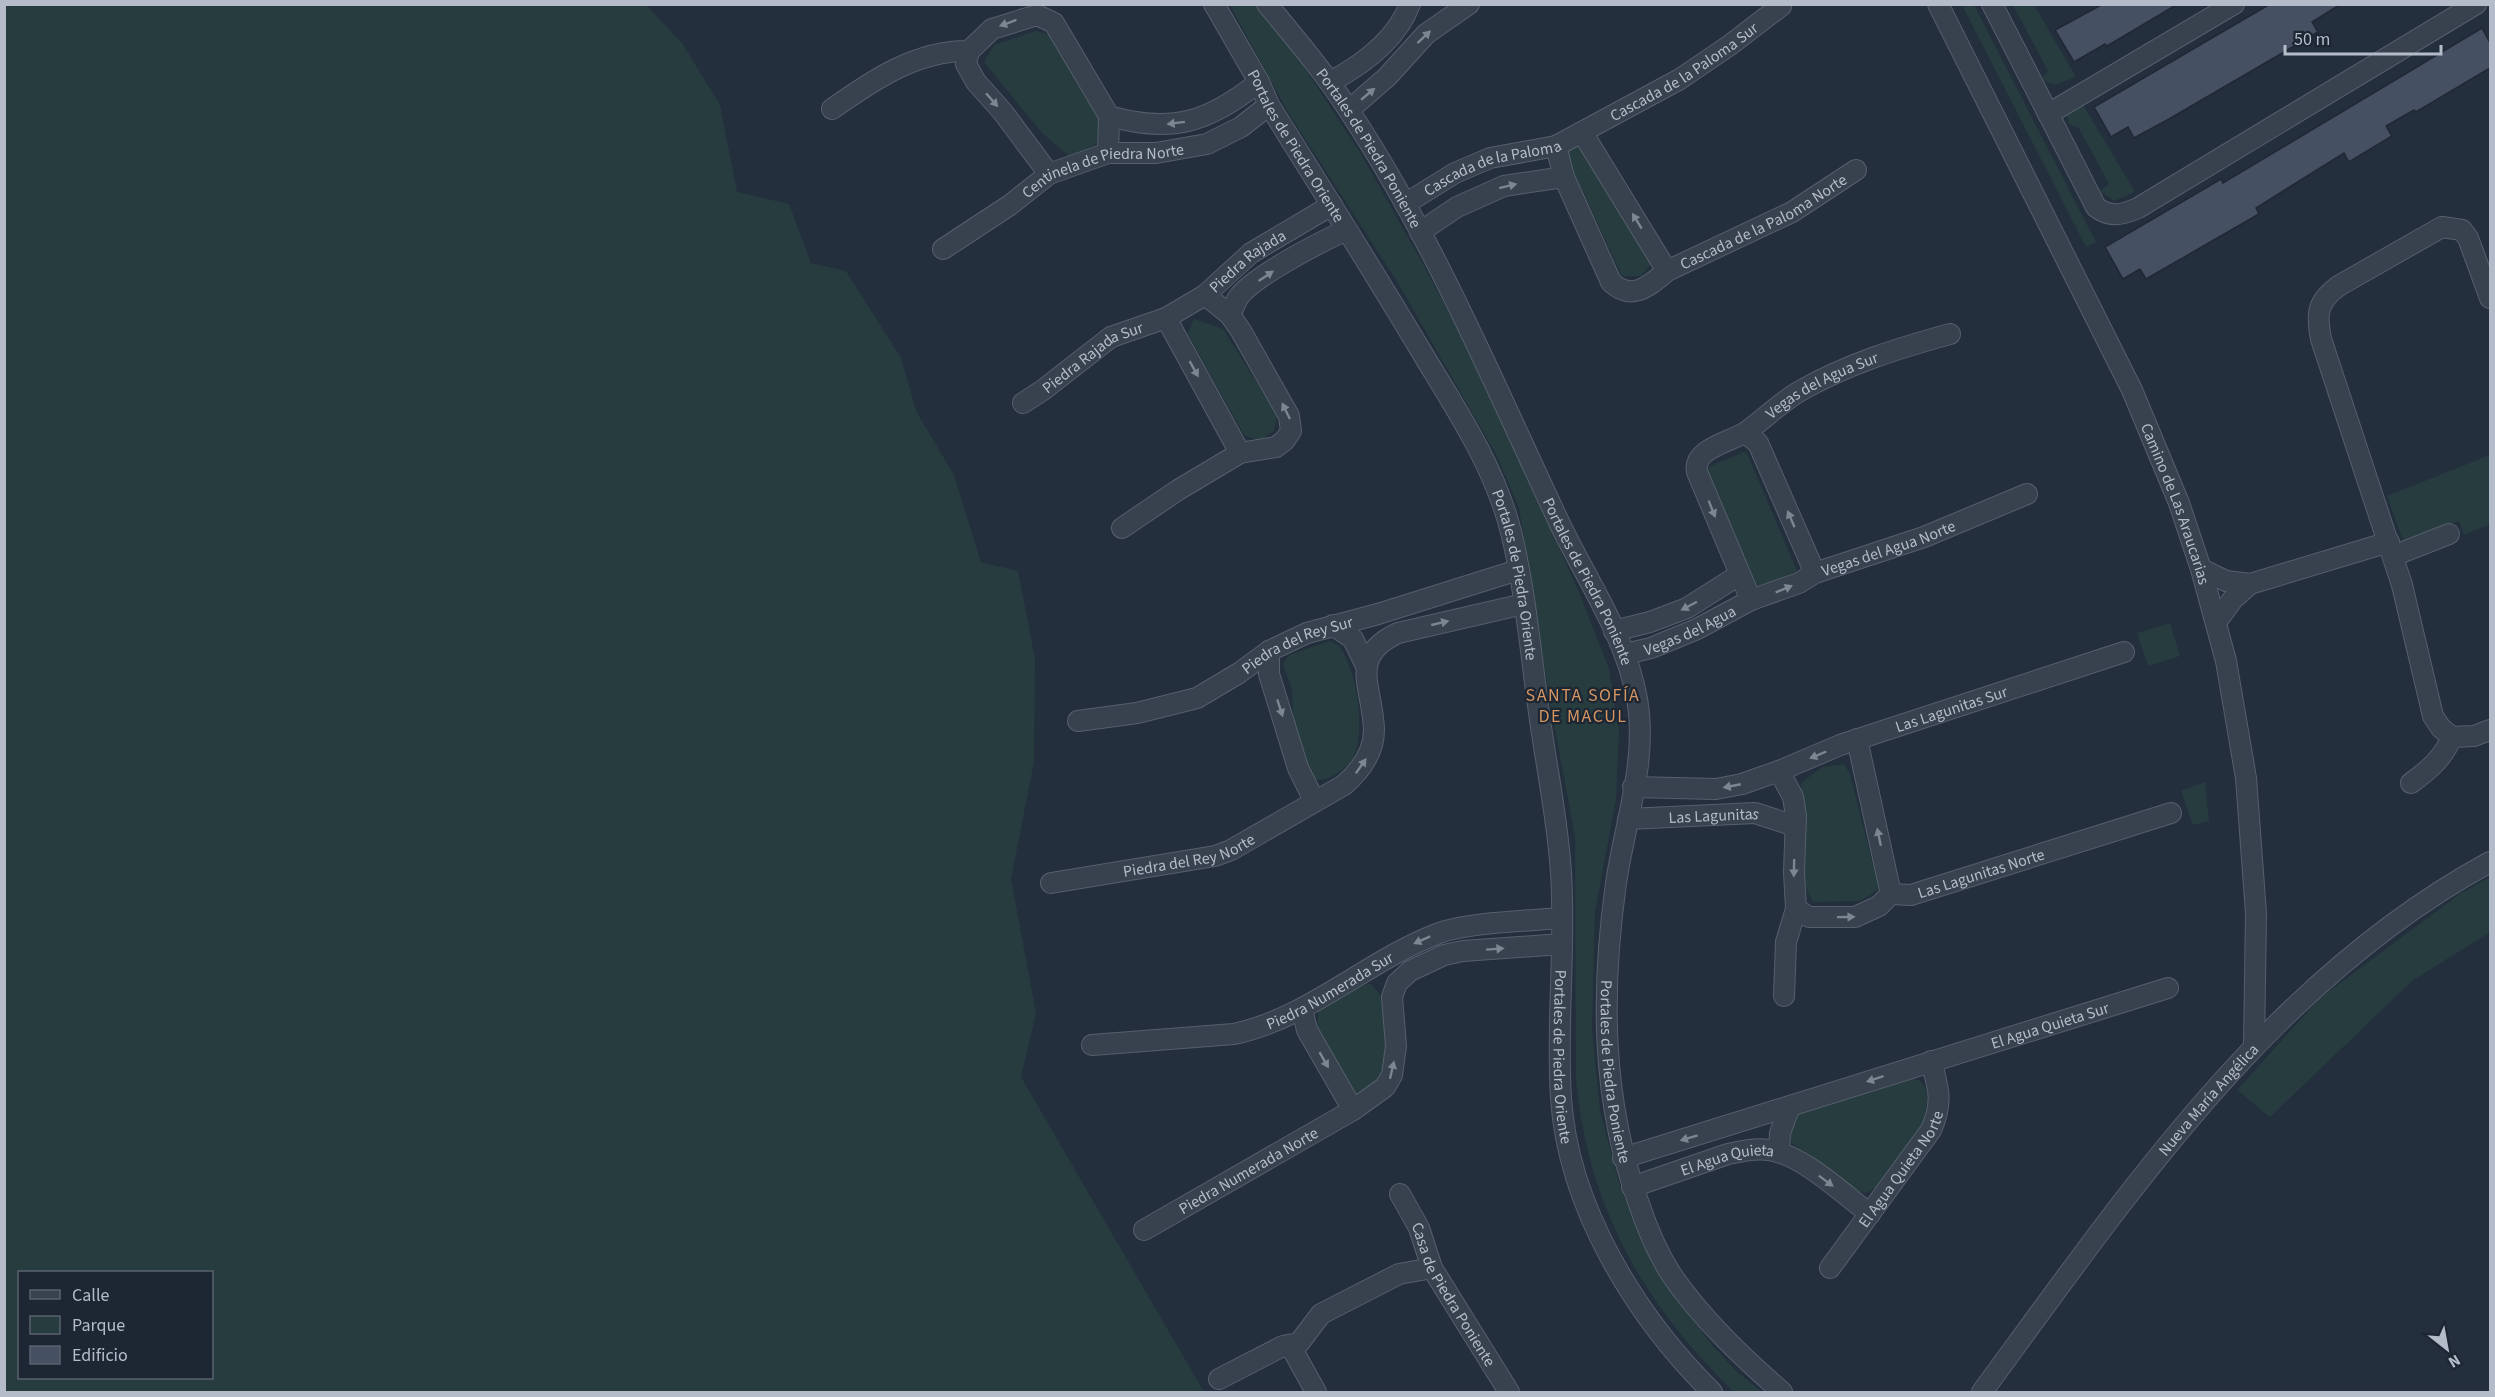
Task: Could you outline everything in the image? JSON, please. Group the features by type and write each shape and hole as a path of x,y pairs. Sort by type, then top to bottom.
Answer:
{"street":[{"name":"Portales de Piedra Oriente","path":"1214,4 1259,82 1269,105 1332,205 1486,463 1504,508 1524,604 1561,871 1561,1101 1566,1135 1584,1196 1608,1252 1630,1292 1655,1328 1706,1390"},
{"name":"Portales de Piedra Poniente","path":"1268,4 1330,82 1349,110 1420,232 1476,339 1560,524 1625,654 1638,701 1640,746 1613,907 1606,981 1607,1052 1623,1158 1650,1235 1671,1273 1717,1329 1782,1392"},
{"path":"1330,82 1357,66 1379,47 1400,24 1410,4"},
{"path":"1349,110 1387,77 1426,34 1469,4"},
{"name":"Camino de Las Araucarias","path":"1938,4 2132,390 2179,503 2217,621 2234,698 2250,815 2256,913 2254,1047"},
{"path":"1992,4 2096,207 2111,215 2125,214 2138,208 2476,4"},
{"path":"2048,114 2234,4"},
{"name":"Cascada de la Paloma Sur","path":"1582,132 1680,79 1730,45 1780,6"},
{"path":"1049,174 1002,111 976,82 966,64 969,51 992,29 1014,21 1037,15 1054,23 1109,116 1108,153"},
{"path":"832,109 902,64 953,51 969,51"},
{"path":"1109,116 1144,124 1189,121 1231,104 1259,82"},
{"name":"Centinela de Piedra Norte","path":"943,249 1010,205 1049,174 1108,153 1156,153 1207,144 1241,127 1269,105"},
{"path":"1582,132 1667,271"},
{"name":"Cascada de la Paloma","path":"1404,204 1455,173 1490,158 1556,146 1582,132"},
{"path":"1556,146 1564,177"},
{"name":"Cascada de la Paloma Norte","path":"1564,177 1611,282 1619,290 1629,293 1640,290 1667,271 1792,212 1856,170"},
{"name":"Cascada de la Paloma","path":"1420,232 1456,207 1504,186 1564,177"},
{"name":"Piedra Rajada","path":"1166,318 1205,295 1251,253 1332,205"},
{"path":"2490,298 2468,238 2462,230 2442,227 2327,294 2318,314 2321,339 2391,549 2431,709 2441,728 2452,737 2474,736 2490,730"},
{"path":"1230,315 1239,296 1258,281 1312,247 1347,230"},
{"path":"1122,528 1178,490 1240,453 1276,447 1291,431 1292,423 1289,416 1230,315 1205,295"},
{"path":"1166,318 1240,453"},
{"name":"Piedra Rajada Sur","path":"1023,403 1111,337 1166,318"},
{"name":"Vegas del Agua Sur","path":"1739,575 1697,472 1696,466 1701,455 1744,433 1799,391 1845,369 1950,334"},
{"path":"1744,433 1758,443 1815,573"},
{"name":"Vegas del Agua Norte","path":"1751,600 1799,583 1815,573 1924,537 2027,494"},
{"path":"2201,569 2226,581 2250,584 2449,534"},
{"name":"Piedra del Rey Sur","path":"1078,721 1137,713 1197,698 1269,651 1307,633 1378,614 1518,570"},
{"path":"1739,575 1751,600"},
{"name":"Vegas del Agua","path":"1614,631 1650,622 1687,608 1739,575"},
{"path":"2217,621 2227,606 2250,584"},
{"name":"Vegas del Agua","path":"1625,654 1651,648 1697,629 1751,600"},
{"path":"1366,666 1376,648 1386,639 1398,633 1524,604"},
{"name":"Piedra del Rey Norte","path":"1052,883 1215,856 1231,850 1314,800 1344,785 1358,772 1367,758 1374,730 1366,666 1353,639 1333,625"},
{"path":"1269,651 1269,674 1298,768 1314,800"},
{"name":"Las Lagunitas Sur","path":"1779,771 1857,739 2124,652"},
{"path":"2411,783 2437,762 2447,749 2452,737"},
{"path":"1796,909 1809,917 1856,917 1879,906 1891,894 1857,739"},
{"path":"1779,771 1793,797 1796,826 1794,872 1796,909 1786,942 1784,996"},
{"name":"Las Lagunitas","path":"1634,787 1716,789 1742,784 1779,771"},
{"name":"Las Lagunitas","path":"1628,819 1755,813 1796,826"},
{"name":"Las Lagunitas Norte","path":"1891,894 1911,895 2171,813"},
{"name":"Nueva María Angélica","path":"1982,1392 2133,1187 2254,1047 2307,994 2355,953 2417,907 2490,862"},
{"name":"Piedra Numerada Sur","path":"1092,1044 1234,1034 1255,1029 1302,1009 1355,975 1417,942 1442,932 1466,927 1562,918"},
{"path":"1392,997 1397,983 1410,971 1444,955 1463,951 1562,944"},
{"path":"1355,975 1368,974 1377,979 1392,997"},
{"name":"El Agua Quieta Sur","path":"1931,1061 2168,988"},
{"name":"Piedra Numerada Norte","path":"1144,1230 1353,1110 1371,1099 1384,1087 1392,1075 1396,1046 1392,997"},
{"path":"1302,1009 1307,1030 1353,1110"},
{"name":"El Agua Quieta","path":"1623,1158 1931,1061"},
{"name":"El Agua Quieta Norte","path":"1830,1268 1922,1143 1936,1118 1939,1094 1931,1061"},
{"name":"El Agua Quieta","path":"1632,1187 1743,1151 1767,1149 1779,1152 1780,1133 1790,1106"},
{"path":"1779,1152 1800,1162 1870,1214"},
{"name":"Casa de Piedra Poniente","path":"1400,1194 1419,1228 1432,1268 1509,1392"},
{"path":"1219,1379 1263,1355 1299,1343 1321,1314 1399,1274 1432,1268"},
{"path":"1290,1345 1316,1392"}],"green space":[{"path":"5,4 646,5 682,43 720,105 737,192 789,204 811,263 846,271 901,358 916,411 954,475 981,562 1018,571 1035,659 1034,762 1011,879 1036,1013 1021,1077 1204,1392 5,1392"},
{"path":"1230,5 1256,5 1306,70 1361,154 1474,360 1579,592 1609,669 1619,730 1616,800 1595,912 1592,1030 1600,1110 1620,1187 1651,1257 1669,1288 1712,1345 1736,1371 1762,1392 1734,1392 1673,1324 1647,1288 1625,1250 1607,1210 1593,1169 1582,1125 1576,1079 1575,837 1550,702 1519,508 1497,456 1398,283 1289,114"},
{"path":"1962,5 1974,5 2096,242 2086,247"},
{"path":"2013,5 2034,5 2076,77 2055,85 2041,79 2048,71"},
{"path":"1035,31 1049,34 1101,123 1096,144 1070,157 1042,133 984,62 994,45"},
{"path":"2082,103 2135,192 2114,201 2100,191 2109,184 2079,128 2069,124 2067,114"},
{"path":"1580,145 1651,264 1641,276 1622,276 1574,172 1568,152"},
{"path":"1194,319 1223,329 1277,415 1274,431 1259,441 1244,435 1188,334"},
{"path":"1746,451 1797,571 1758,589 1706,468"},
{"path":"2490,455 2490,524 2464,535 2459,521 2403,540 2387,496"},
{"path":"2170,623 2180,656 2148,666 2137,633"},
{"path":"1330,641 1340,648 1347,659 1358,702 1359,733 1357,747 1350,762 1333,776 1318,780 1309,771 1294,731 1292,690 1283,664 1289,655"},
{"path":"1844,764 1850,774 1879,889 1860,901 1813,902 1803,882 1801,783 1822,767"},
{"path":"2205,782 2209,821 2193,825 2181,791"},
{"path":"2490,877 2490,932 2412,981 2270,1117 2237,1090 2320,998 2461,893"},
{"path":"1371,984 1382,997 1387,1030 1386,1067 1374,1085 1355,1095 1317,1034 1318,1011 1351,986"},
{"path":"1912,1079 1924,1085 1926,1091 1925,1114 1921,1127 1877,1187 1866,1193 1856,1191 1788,1140 1796,1116 1802,1112"}],"building":[{"path":"2103,4 2178,4 2107,46 2105,44 2074,62 2055,30"},
{"path":"2270,4 2341,4 2312,22 2318,32 2169,119 2134,138 2128,127 2111,137 2094,107"},
{"path":"2482,28 2490,43 2490,68 2416,112 2414,110 2386,126 2392,136 2349,162 2344,153 2256,208 2259,214 2200,248 2146,279 2140,269 2123,279 2105,247 2221,179 2223,183"}],"district":[{"name":"SANTA SOFÍA DE MACUL","path":"1583,705"}]}
